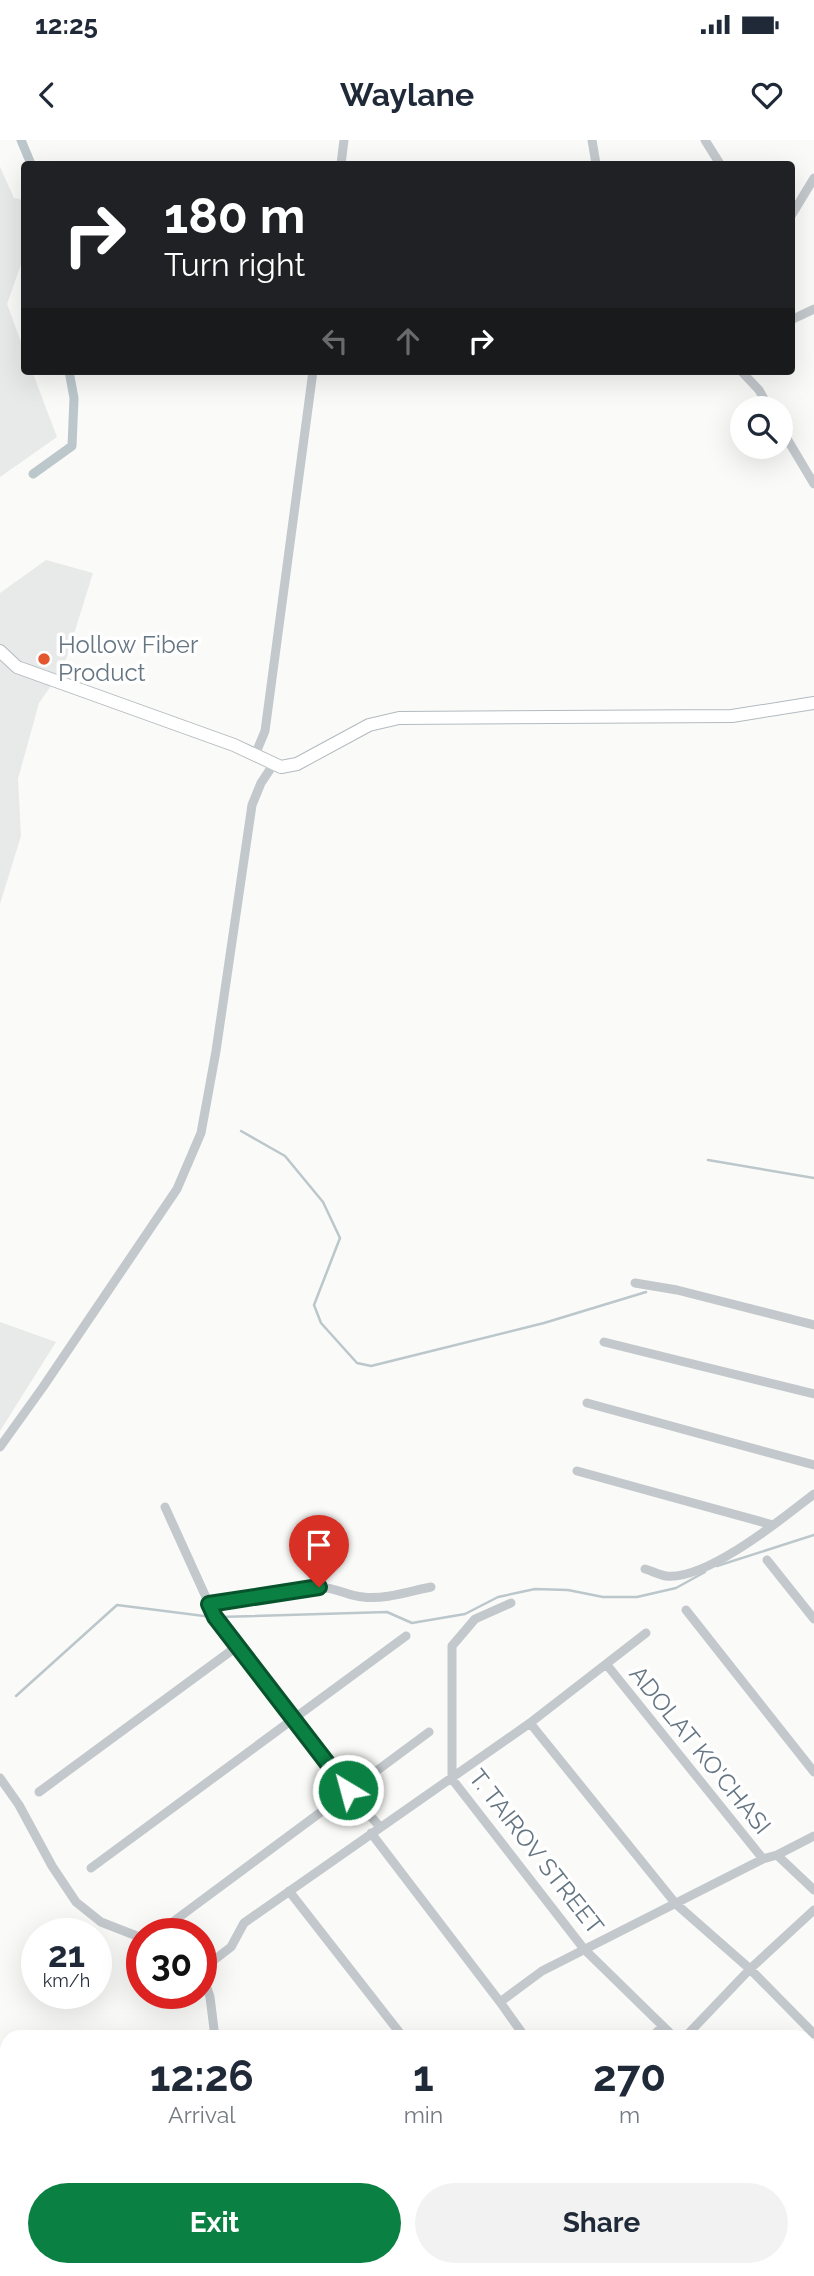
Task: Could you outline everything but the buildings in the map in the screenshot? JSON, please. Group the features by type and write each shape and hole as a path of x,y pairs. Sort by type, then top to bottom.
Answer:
{"street":[{"path":"341,161 344,140"},
{"path":"592,140 596,161"},
{"path":"705,140 718,161"},
{"path":"795,209 814,178"},
{"path":"795,318 814,309"},
{"path":"255,755 265,731 312,375"},
{"path":"749,375 762,396"},
{"path":"793,449 814,484"},
{"path":"0,651 17,667 234,745 273,765 285,767 296,764 363,727 393,718 732,716 814,703"},
{"path":"0,1447 177,1189 201,1133 216,1051 252,805 261,783 273,765"},
{"path":"635,1283 677,1290 814,1325"},
{"path":"604,1342 814,1394"},
{"path":"587,1403 814,1465"},
{"path":"576,1471 773,1525"},
{"path":"645,1569 670,1576 709,1566 773,1525 814,1494"},
{"path":"166,1507 215,1617 348,1790 380,1827"},
{"path":"767,1560 814,1619"},
{"path":"209,1604 319,1587 335,1588 359,1597 371,1598 431,1587"},
{"name":"T. TAIROV STREET","path":"511,1603 475,1619 452,1646 452,1779 584,1948 667,2030"},
{"path":"686,1610 814,1772"},
{"path":"214,2030 210,1997 201,1970 231,1947 244,1923 530,1723 646,1633"},
{"path":"91,1868 406,1636"},
{"path":"39,1792 239,1645"},
{"name":"ADOLAT KO'CHASI","path":"607,1665 763,1859"},
{"path":"530,1723 676,1904 750,1969 810,2030"},
{"path":"178,1918 429,1732"},
{"path":"0,1778 76,1902 101,1922 126,1932"},
{"path":"371,1833 520,2030"},
{"path":"500,2002 542,1971 584,1948 814,1836"},
{"path":"777,1855 814,1891"},
{"path":"289,1891 398,2030"},
{"path":"692,2030 750,1969 814,1910"},
{"path":"659,2030 663,2026"}],"shaded area":[{"path":"0,167 14,198 21,202 21,264 7,304 21,342 21,375 34,375 57,437 0,477"},
{"path":"46,560 93,573 63,669 39,703 18,779 21,836 0,904 0,593"},
{"path":"0,1322 56,1342 0,1431"}],"waterway":[{"path":"21,140 30,161"},
{"path":"33,474 72,446 74,398 70,375"},
{"path":"241,1131 285,1156 323,1202 340,1238 314,1305 321,1323 357,1363 371,1366 544,1323 646,1292"},
{"path":"708,1160 814,1178"},
{"path":"717,1566 814,1535"},
{"path":"219,1617 387,1612 412,1623 465,1614 498,1597 535,1589 568,1590 603,1597 637,1597 676,1588 705,1572"},
{"path":"16,1696 117,1605 212,1617"}],"place":[{"name":"Hollow Fiber Product","path":"44,659"}],"route":[{"path":"319,1587 209,1604 215,1617 348,1790"}]}
